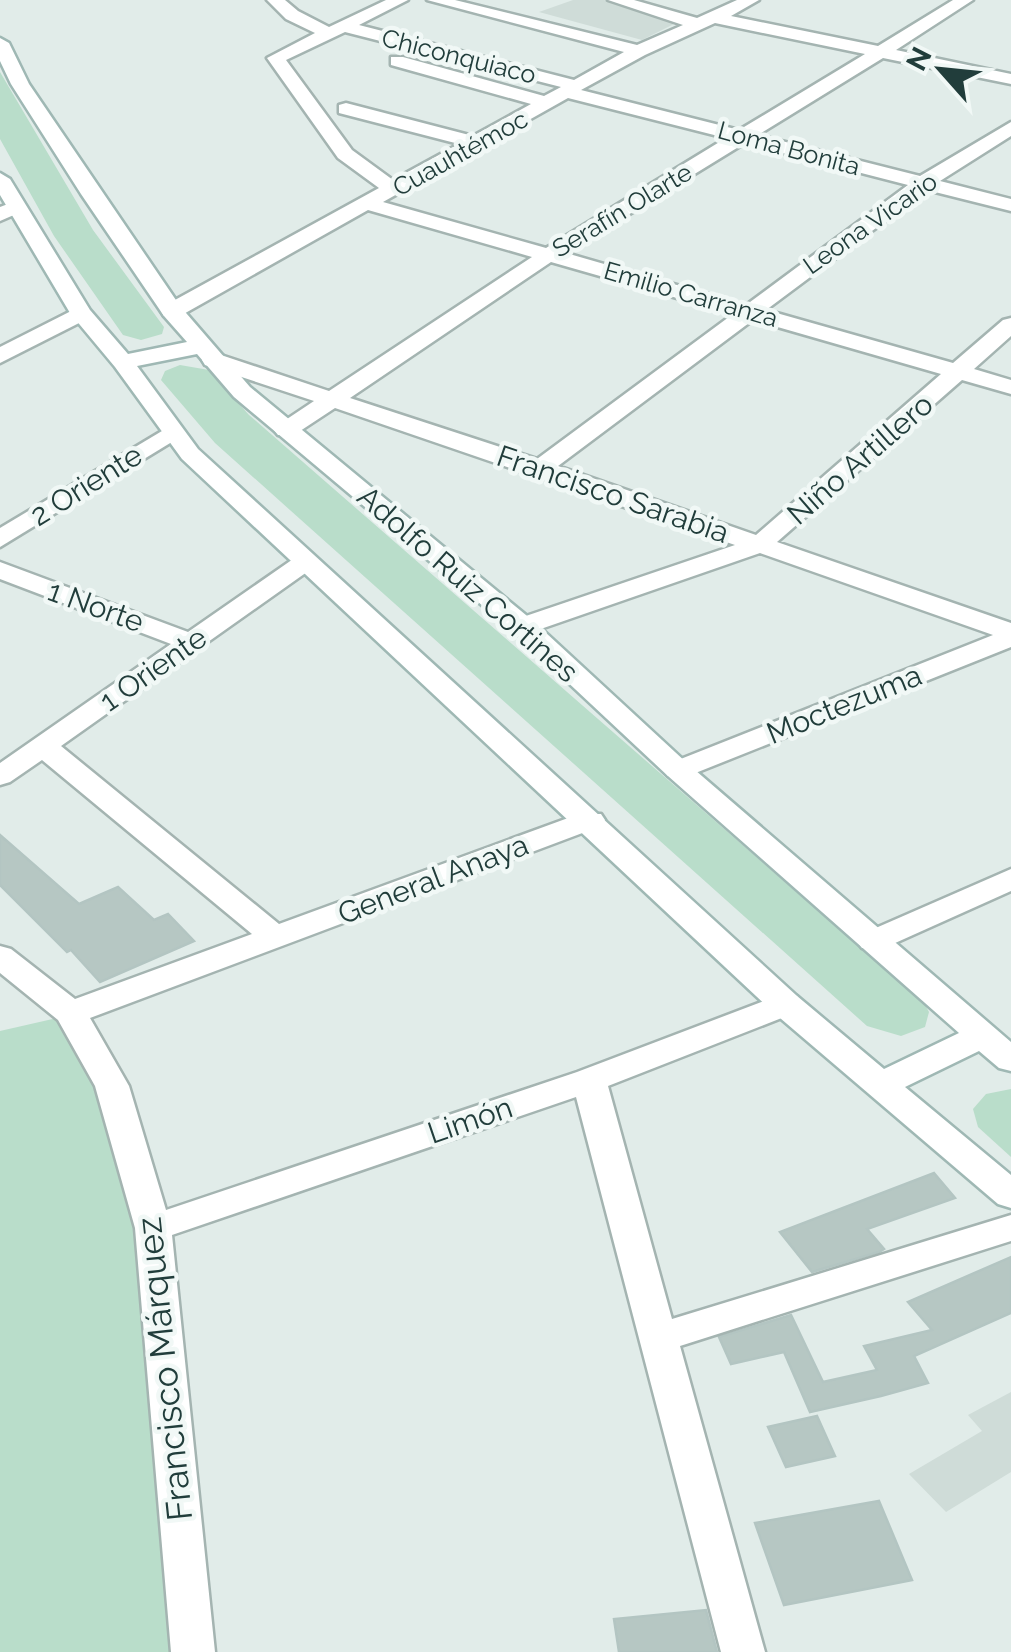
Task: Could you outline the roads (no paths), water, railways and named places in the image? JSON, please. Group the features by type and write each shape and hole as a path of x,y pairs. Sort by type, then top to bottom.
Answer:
{"street":[{"path":"276,0 292,14 329,33 548,103"},
{"path":"394,190 345,154 276,58 400,0"},
{"path":"435,0 639,52"},
{"path":"616,0 1011,79"},
{"name":"Cuauhtémoc","path":"172,310 639,52 751,0"},
{"name":"Serafín Olarte","path":"286,430 550,254 966,0"},
{"name":"Chiconquiaco","path":"329,33 572,89"},
{"name":"Adolfo Ruiz Cortines","path":"0,44 20,84 91,194 172,310 242,392 523,626 678,770 1011,1060"},
{"name":"Loma Bonita","path":"572,89 1011,205"},
{"path":"346,109 478,143"},
{"name":"Leona Vicario","path":"540,468 923,183 1011,128"},
{"path":"0,179 8,211 190,454 785,1004 1011,1196"},
{"name":"Emilio Carranza","path":"370,204 1011,387"},
{"path":"5,349 81,312"},
{"name":"Niño Artillero","path":"523,626 759,545 1011,325"},
{"path":"123,362 207,353"},
{"name":"Francisco Sarabia","path":"207,353 1011,635"},
{"name":"2 Oriente","path":"0,539 172,432"},
{"name":"1 Oriente","path":"0,776 306,562"},
{"name":"1 Norte","path":"0,570 192,642"},
{"name":"Moctezuma","path":"678,770 1011,635"},
{"path":"43,746 276,938"},
{"name":"General Anaya","path":"71,1013 590,820"},
{"path":"873,941 1011,879"},
{"name":"Francisco Márquez","path":"0,956 71,1013 112,1086 153,1228 193,1652"},
{"name":"Limón","path":"153,1228 589,1080 785,1004"},
{"path":"882,1084 983,1035"},
{"path":"589,1080 743,1652"},
{"path":"657,1338 1011,1228"}]}
